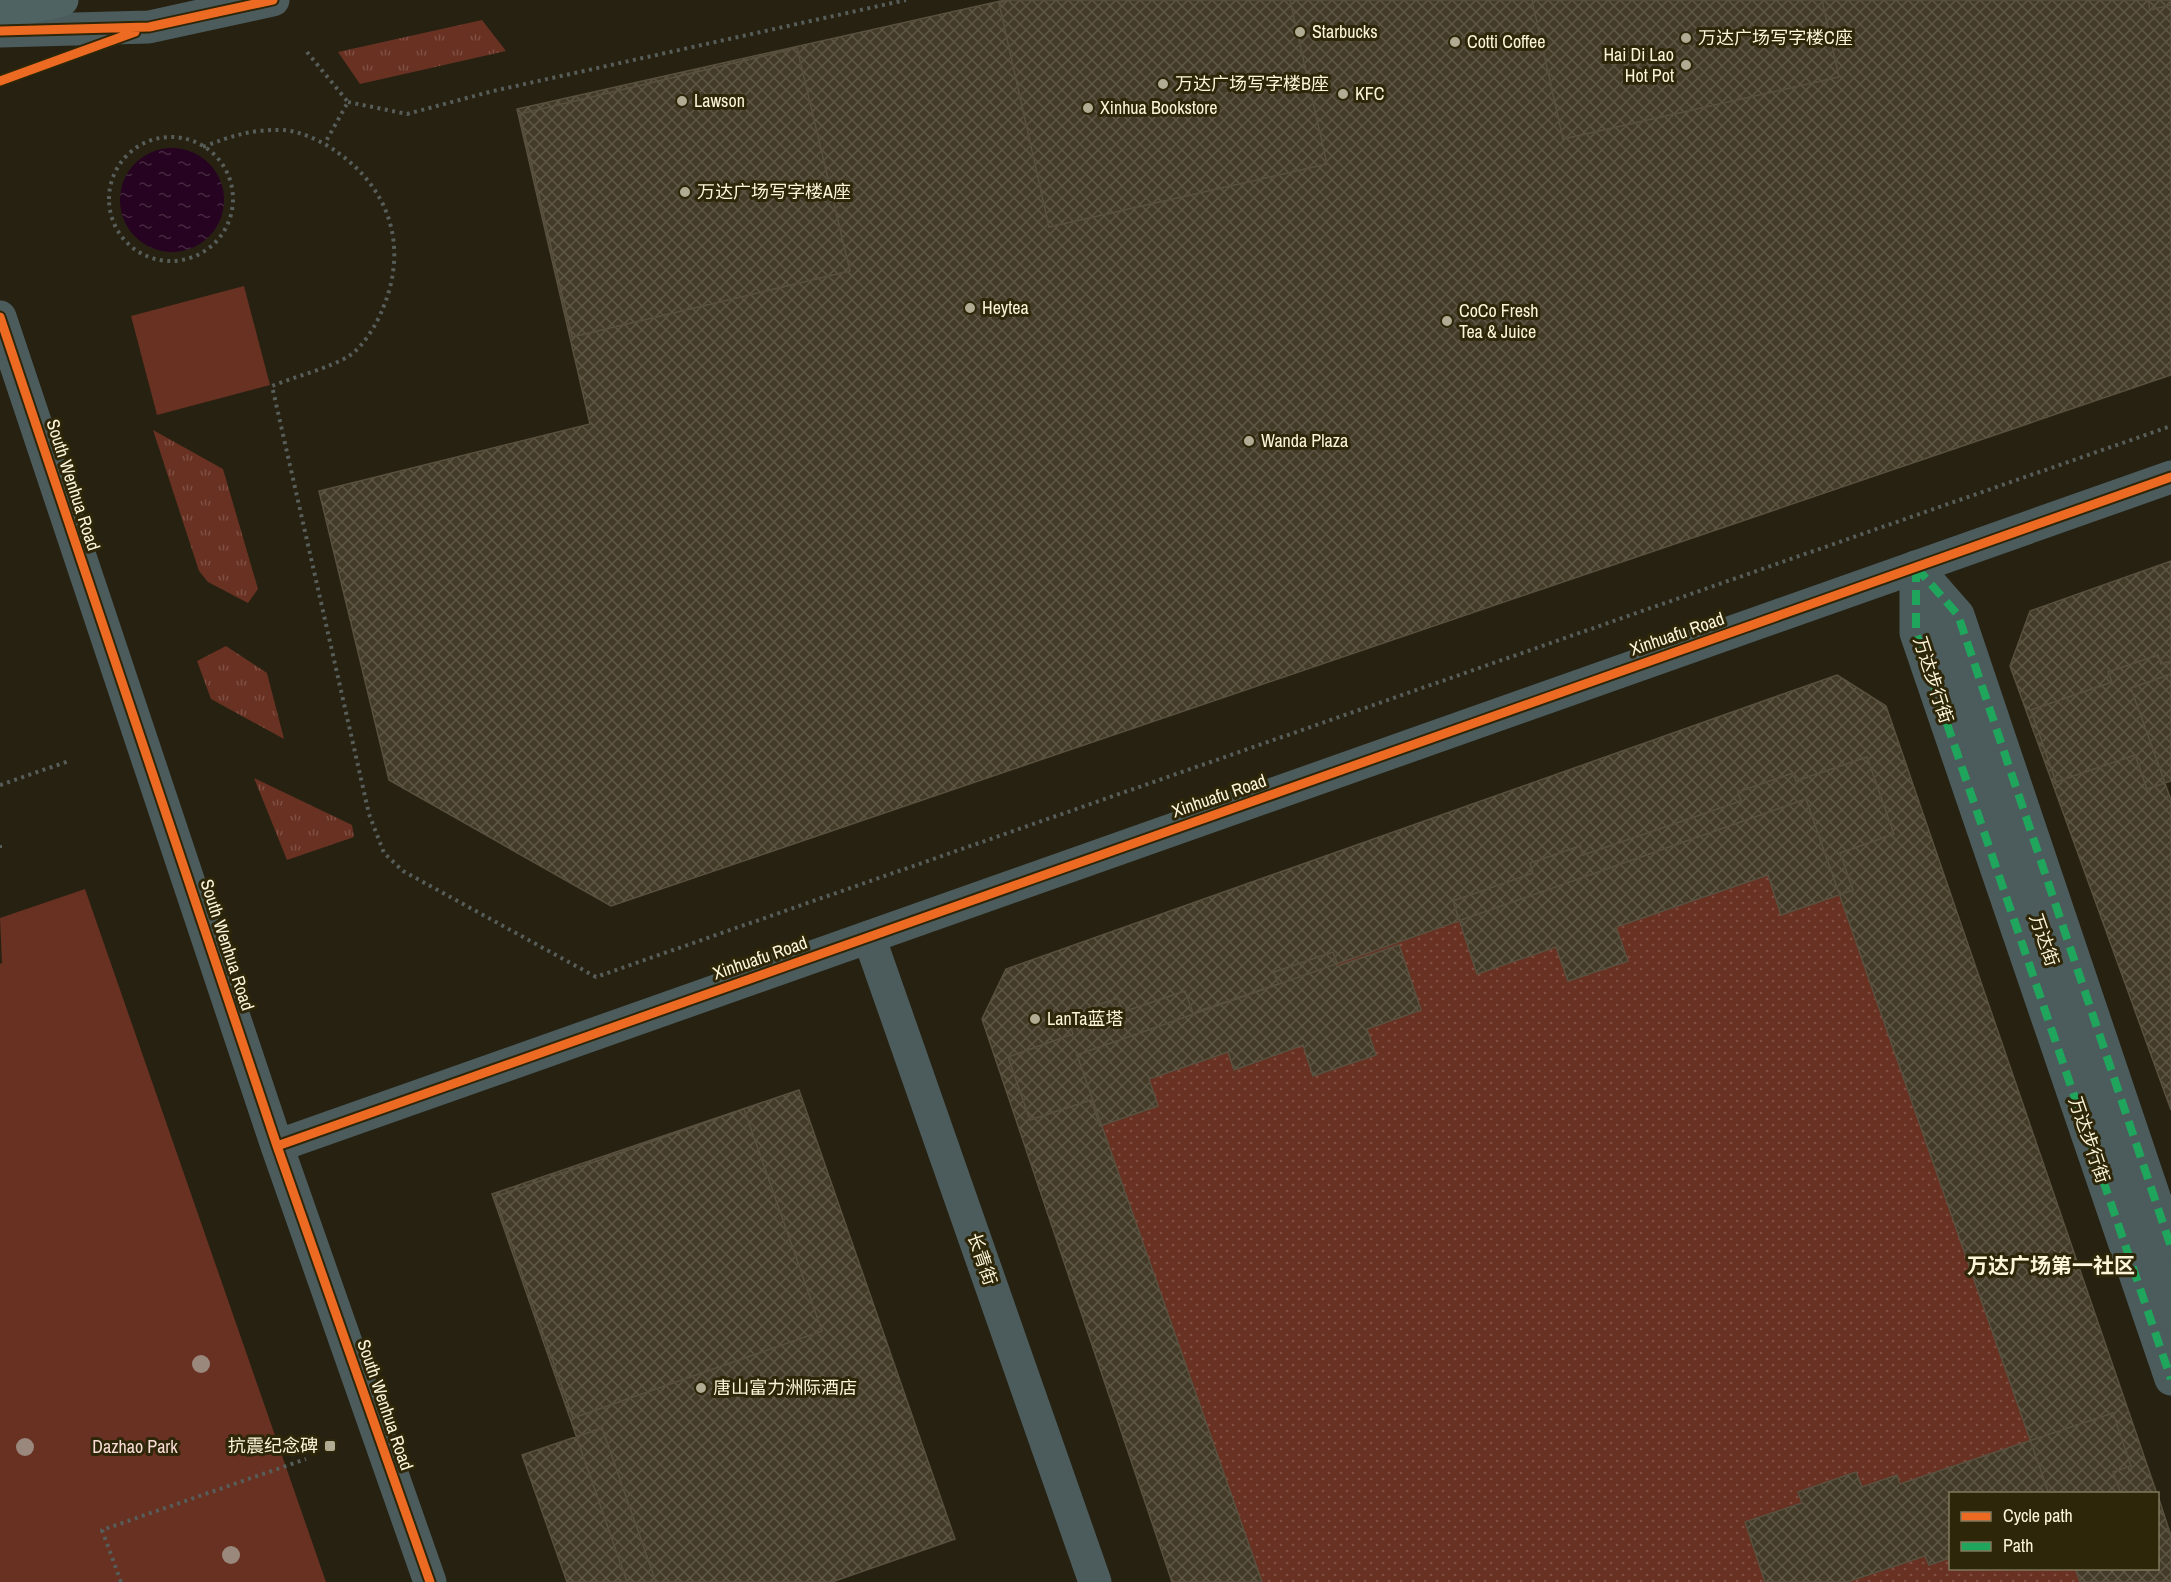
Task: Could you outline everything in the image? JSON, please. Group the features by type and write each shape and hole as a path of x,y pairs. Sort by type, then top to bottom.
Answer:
{"main road":[{"path":"0,14 62,0"}],"street":[{"path":"0,31 149,27 273,0"},
{"name":"South Wenhua Road","path":"0,317 277,1146 430,1582"},
{"name":"Xinhuafu Road","path":"277,1146 2171,477"},
{"path":"1916,567 1958,615 2171,1247"},
{"name":"万达街","path":"1916,567 2171,1314"},
{"name":"万达步行街","path":"1916,567 1916,633 2171,1379"},
{"name":"长青街","path":"869,937 1095,1582"}],"path":[{"path":"307,52 348,102 406,114 494,91 906,0"},
{"path":"325,143 348,102"},
{"path":"203,147 218,159 228,175 233,194 232,213 224,231 212,246 186,259 157,260 138,253 124,240 113,224 108,205 110,186 117,167 129,152 146,142 166,137 185,139 203,147 243,132 285,130 325,143 359,168 383,202 395,243 393,285 377,324 350,356 272,386 369,814 384,853 403,871 596,977 2171,426"},
{"path":"0,785 69,761"},
{"path":"121,1582 102,1530 306,1459"}],"green space":[{"path":"482,20 506,51 360,84 338,52"},
{"path":"244,286 270,385 157,415 131,316"},
{"path":"153,430 223,469 258,589 248,603 208,582 199,571"},
{"path":"226,646 267,673 284,739 211,699 197,661"},
{"path":"254,778 352,825 354,837 287,860"},
{"path":"1806,799 2049,1492 1949,1492 1949,1570 2075,1570 2080,1582 1262,1582 1077,1055"},
{"name":"Dazhao Park","path":"85,889 326,1582 0,1582 0,964 2,963 0,918"}],"water":[{"path":"172,148 192,152 201,157 215,171 220,180 224,200 220,220 215,229 201,243 192,248 172,252 152,248 143,243 129,229 124,220 120,200 124,180 129,171 143,157 152,152"}],"building":[{"name":"Wanda Plaza","path":"1005,0 2171,0 2171,375 611,906 389,780 319,491 590,424 517,109"},
{"name":"万达广场写字楼B座","path":"1012,0 1290,0 1327,164 1049,227 999,3"},
{"name":"万达广场写字楼C座","path":"1532,0 1822,0 1839,77 1563,139"},
{"path":"2148,0 2171,0 2171,5 2150,10"},
{"name":"万达广场写字楼A座","path":"797,48 850,271 572,337 520,114"},
{"path":"2171,561 2171,674 2131,688 2171,800 2171,1110 2010,666 2030,611"},
{"path":"2158,655 2161,664 2171,661 2171,781 2147,789 2135,755 2056,782 2031,710 2112,682 2108,672"},
{"path":"1837,675 1886,706 2156,1492 2048,1492 1806,799 1077,1055 1262,1582 1172,1582 982,1019 1006,969"},
{"path":"1867,757 1894,834 1840,853 1853,890 1781,915 1768,875 1616,927 1628,961 1568,981 1556,947 1477,974 1453,901 1533,873 1530,863 1580,846 1583,855 1741,801 1738,792 1793,773 1796,781"},
{"path":"1399,945 1421,1010 1367,1029 1376,1055 1313,1076 1303,1045 1234,1070 1228,1052 1149,1079 1158,1106 1100,1126 1091,1100 1030,1120 1008,1057 1073,1034 1067,1016 1118,998 1123,1012 1185,991 1193,1013 1278,984 1274,972 1333,952 1338,966"},
{"name":"唐山富力洲际酒店","path":"799,1090 955,1539 832,1582 627,1582 492,1194"},
{"path":"744,1109 822,1331 573,1418 495,1197"},
{"path":"2113,1413 2131,1466 2113,1472 2120,1492 1949,1492 1949,1558 1929,1565 1925,1556 1847,1582 1765,1582 1745,1522 1802,1503 1798,1492 1856,1472 1862,1487 1897,1475 1900,1484"},
{"path":"602,1428 656,1582 567,1582 522,1455"},
{"path":"2159,1499 2171,1536 2171,1582 2080,1582 2076,1570 2159,1570"}],"marked path":[{"path":"1916,567 1916,633 2171,1379"},
{"path":"1916,567 1958,615 2171,1247"}],"cycle path":[{"path":"0,31 149,27 273,0"},
{"path":"0,81 135,32"},
{"path":"0,317 277,1146 430,1582"},
{"path":"277,1146 2171,477"}],"place":[{"name":"Starbucks","path":"1300,32"},
{"name":"万达广场写字楼C座","path":"1686,38"},
{"name":"Cotti Coffee","path":"1455,42"},
{"name":"Hai Di Lao Hot Pot","path":"1686,65"},
{"name":"万达广场写字楼B座","path":"1163,84"},
{"name":"KFC","path":"1343,94"},
{"name":"Lawson","path":"682,101"},
{"name":"Xinhua Bookstore","path":"1088,108"},
{"name":"万达广场写字楼A座","path":"685,192"},
{"name":"Heytea","path":"970,308"},
{"name":"CoCo Fresh Tea & Juice","path":"1447,321"},
{"name":"Wanda Plaza","path":"1249,441"},
{"name":"LanTa蓝塔","path":"1035,1019"},
{"name":"唐山富力洲际酒店","path":"701,1388"},
{"name":"抗震纪念碑","path":"330,1446"}],"district":[{"name":"万达广场第一社区","path":"2051,1266"}]}
